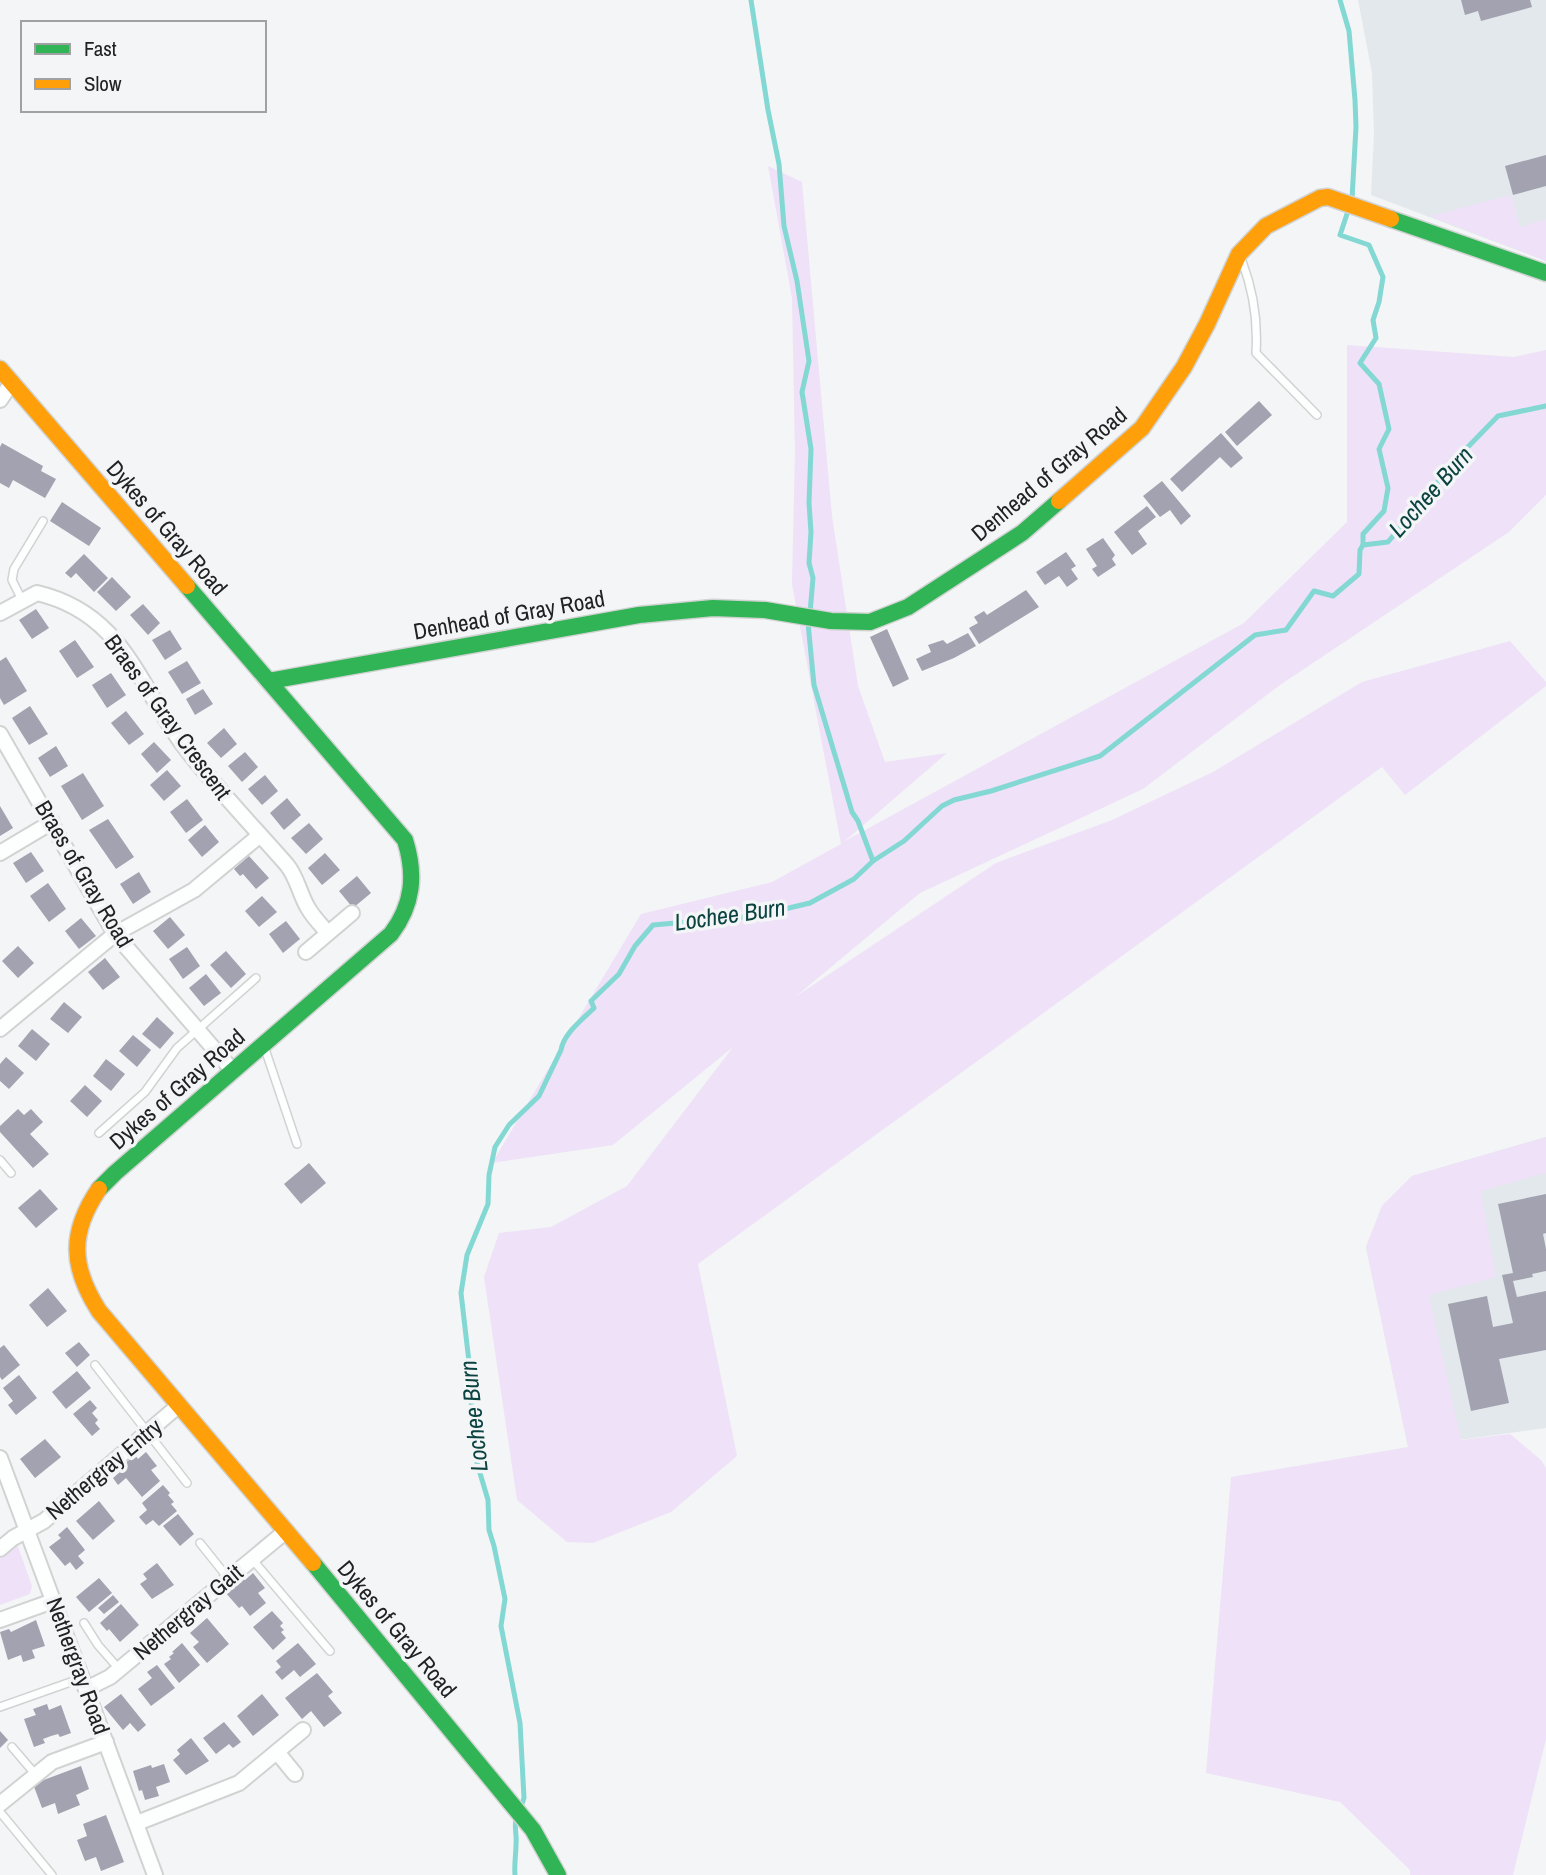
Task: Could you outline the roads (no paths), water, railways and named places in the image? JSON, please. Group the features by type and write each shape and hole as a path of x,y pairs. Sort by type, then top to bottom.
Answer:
{"street":[{"name":"Denhead of Gray Road","path":"269,681 639,615 713,608 765,610 823,619 870,622 908,607 1022,533 1142,428 1184,367 1239,254 1266,226 1320,198 1328,197 1546,273"},
{"name":"Dykes of Gray Road","path":"0,369 405,840 412,859 412,898 401,924 104,1182 83,1213 78,1233 77,1262 89,1297 508,1799 533,1830 558,1875"},
{"path":"0,400 12,382"},
{"name":"Braes of Gray Crescent","path":"0,613 37,593 58,598 85,611 110,634 137,671 182,743 289,868 308,909 328,933"},
{"name":"Braes of Gray Road","path":"0,734 115,934 233,1071"},
{"path":"0,853 52,822"},
{"path":"0,1029 115,934 194,890 259,836"},
{"path":"306,952 352,913"},
{"name":"Nethergray Entry","path":"0,1549 44,1521 178,1406"},
{"name":"Nethergray Road","path":"0,1458 155,1875"},
{"name":"Nethergray Gait","path":"84,1683 101,1683 286,1531"},
{"path":"0,1620 53,1601"},
{"path":"137,1824 239,1783 303,1730"},
{"path":"0,1804 52,1762 106,1742"},
{"path":"277,1752 295,1774"}],"lane":[{"path":"1239,254 1250,281 1255,314 1256,353 1317,415"},
{"path":"22,600 12,580 14,569 43,521"},
{"path":"99,1133 145,1093 166,1060 256,978"},
{"path":"264,1045 297,1144"},
{"path":"0,1160 11,1173"},
{"path":"95,1365 187,1483"},
{"path":"200,1543 228,1578"},
{"path":"252,1558 331,1651"},
{"path":"84,1623 98,1645 119,1669"},
{"path":"0,1707 84,1683"},
{"path":"12,1747 36,1775"},
{"path":"0,1812 52,1875"}],"waterway":[{"path":"751,0 779,164 784,226 797,281 809,361 802,392 811,449 809,563 813,578 810,613"},
{"path":"1340,0 1349,31 1355,100 1352,199"},
{"name":"Lochee Burn","path":"521,1807 524,1798 520,1723 501,1626 505,1599 489,1530 488,1500 477,1463 461,1293 467,1255 488,1204 489,1175 495,1147 509,1125 539,1096 566,1038 594,1008 591,1001 619,974 635,946 653,925 755,916 810,903 854,879 873,861 904,841 942,806 1100,756 1255,635 1286,630 1314,591 1333,596 1359,574 1363,534 1384,511 1388,488 1379,449 1389,429 1379,384 1360,363 1376,338 1373,320 1383,277 1369,245 1340,235 1349,208"},
{"name":"Lochee Burn","path":"1363,545 1388,542 1463,452 1498,416 1546,406"},
{"path":"808,623 814,685 852,812 873,861"},
{"name":"Lochee Burn","path":"515,1875 516,1819"}]}
